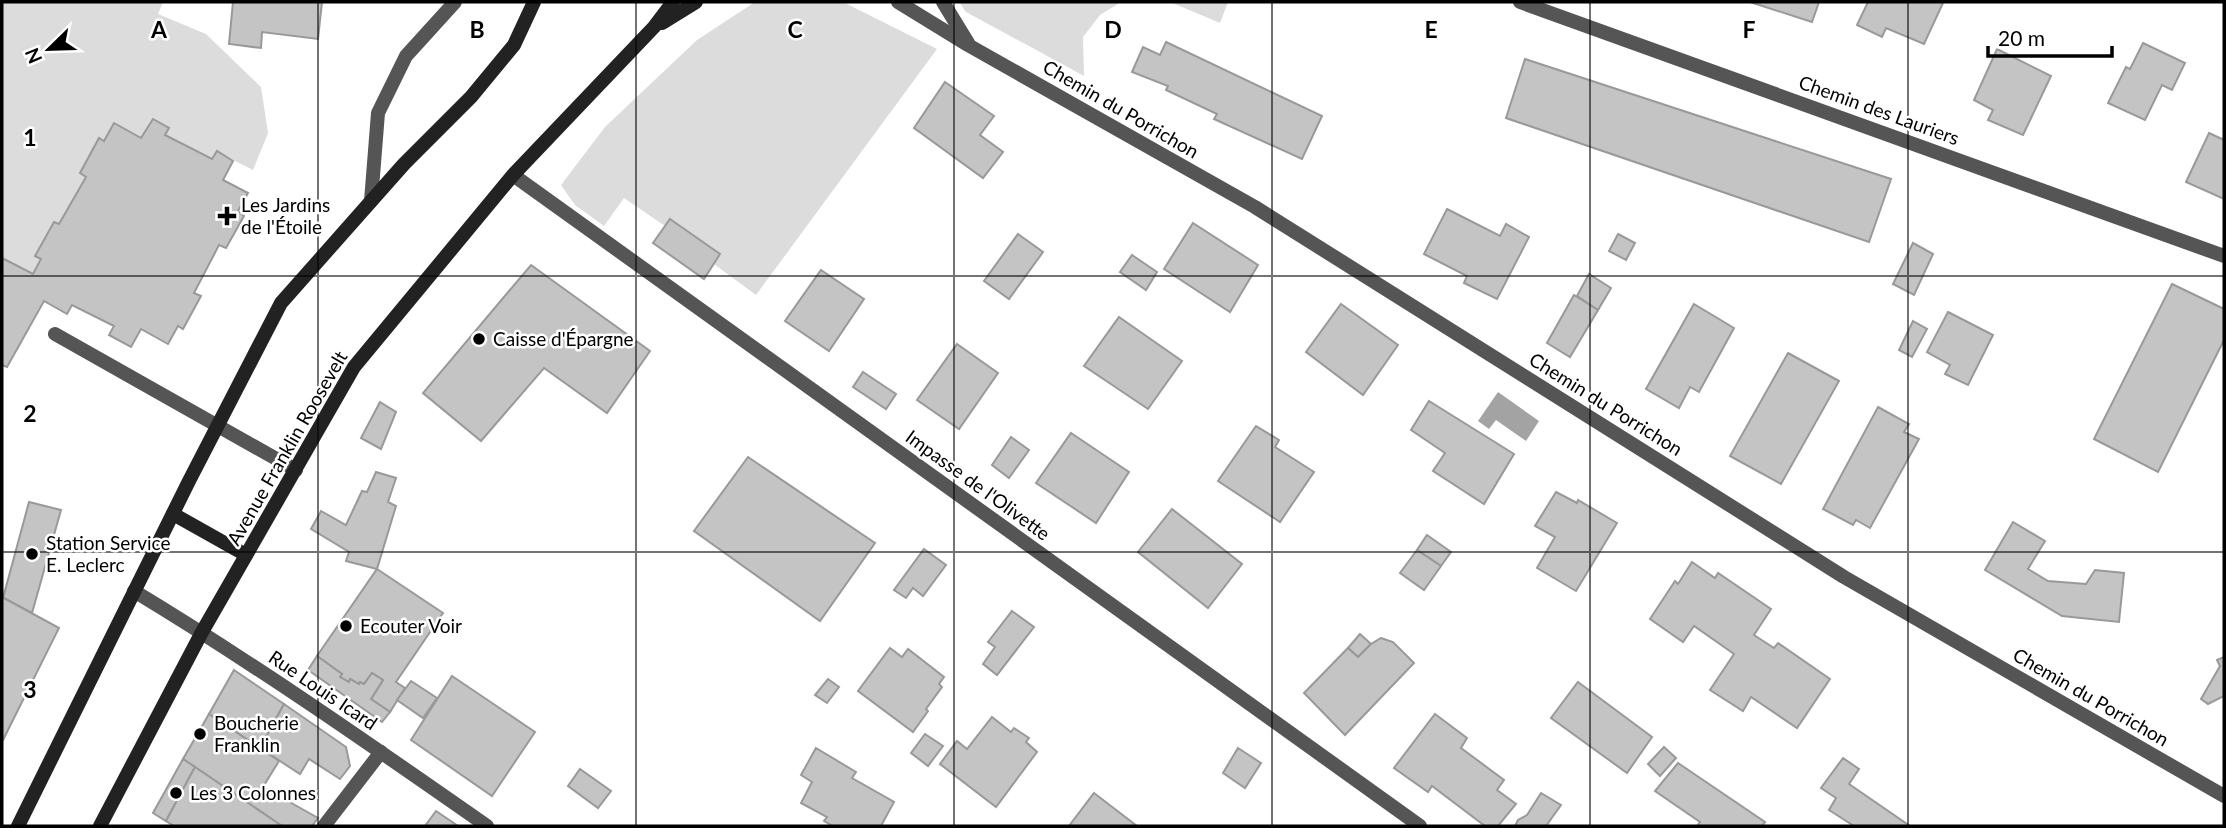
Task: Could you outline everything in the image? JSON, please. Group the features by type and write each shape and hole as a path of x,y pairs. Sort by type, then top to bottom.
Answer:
{"main road":[{"path":"18,826 281,303 404,164 471,97 513,46 534,2"},
{"name":"Avenue Franklin Roosevelt","path":"100,826 202,632 354,367 513,175 654,27 673,2"},
{"path":"654,27 696,2"},
{"path":"173,514 246,555"}],"street":[{"path":"371,201 378,113 406,56 455,2"},
{"name":"Chemin du Porrichon","path":"898,2 1255,207 1844,577 2224,796"},
{"name":"Chemin du Porrichon","path":"943,2 968,44"},
{"name":"Chemin des Lauriers","path":"1520,2 2224,256"},
{"name":"Impasse de l'Olivette","path":"513,175 1420,826"},
{"path":"55,334 296,470"},
{"name":"Rue Louis Icard","path":"134,591 202,632 487,826"},
{"path":"324,826 381,752"}],"shaded area":[{"path":"2,2 163,2 158,14 206,34 261,87 268,133 253,170 217,152 212,159 165,135 169,128 153,119 141,138 114,124 59,224 54,222 35,256 41,259 33,274 2,258"},
{"path":"755,2 843,2 937,49 756,295 714,264 720,254 665,226 624,198 604,226 575,205 561,185 605,127 697,40"},
{"path":"959,2 1121,2 1100,15 1083,37 1084,76 966,12"},
{"path":"1170,2 1228,2 1220,23"},
{"path":"1498,392 1539,421 1526,441 1496,420 1489,429 1478,421"}],"building":[{"path":"233,2 322,2 318,39 262,32 261,48 229,44"},
{"path":"1750,2 1819,2 1812,22"},
{"path":"1868,2 1943,3 1924,44 1886,28 1882,37 1857,25"},
{"path":"1166,42 1322,116 1302,159 1214,119 1217,114 1166,90 1168,86 1132,72 1143,47 1160,55"},
{"path":"2143,43 2185,63 2172,90 2162,85 2145,120 2108,103 2126,67 2130,69"},
{"path":"1997,49 2051,76 2023,135 1988,120 1993,110 1974,100"},
{"path":"1525,59 1891,179 1869,242 1506,118"},
{"path":"945,82 994,116 980,135 1003,152 983,178 914,128"},
{"path":"153,119 169,128 165,135 212,159 217,151 233,161 223,180 248,193 238,211 244,216 226,248 219,245 194,293 201,296 183,329 178,326 168,344 141,329 131,347 109,335 114,326 72,305 67,314 44,301 7,367 2,365 2,258 33,274 41,259 35,256 54,222 59,224 86,177 80,173 99,138 104,141 114,123 141,138"},
{"path":"2209,133 2224,140 2224,199 2186,182"},
{"path":"1447,209 1500,236 1506,224 1529,237 1497,299 1464,283 1467,276 1424,254"},
{"path":"670,219 720,254 704,279 653,243"},
{"path":"1193,223 1258,265 1230,312 1164,269"},
{"path":"1018,234 1043,252 1009,299 984,281"},
{"path":"1618,234 1635,243 1626,260 1609,251"},
{"path":"1913,243 1933,254 1914,295 1893,284"},
{"path":"1132,255 1157,272 1146,290 1120,272"},
{"path":"531,265 650,351 607,413 544,368 481,441 423,393"},
{"path":"821,270 864,299 829,351 785,321"},
{"path":"1589,274 1611,288 1598,310 1577,296"},
{"path":"2172,284 2224,309 2224,340 2158,472 2094,439"},
{"path":"1574,295 1598,310 1570,357 1547,343"},
{"path":"1341,304 1398,345 1363,395 1306,352"},
{"path":"1694,304 1734,328 1699,392 1690,387 1679,408 1646,389"},
{"path":"1948,312 1993,335 1968,385 1945,374 1950,365 1927,352"},
{"path":"1119,317 1182,361 1148,409 1084,366"},
{"path":"1913,321 1927,329 1912,357 1899,350"},
{"path":"957,344 998,373 959,429 917,400"},
{"path":"1788,353 1839,381 1781,484 1730,456"},
{"path":"863,372 896,394 886,409 853,387"},
{"path":"1429,401 1514,454 1484,504 1433,471 1445,453 1411,430"},
{"path":"380,402 396,412 381,449 361,438"},
{"path":"1878,407 1909,424 1904,432 1919,439 1870,528 1856,520 1853,525 1823,509"},
{"path":"1256,426 1279,440 1275,447 1314,472 1280,522 1218,481"},
{"path":"1071,433 1129,472 1096,523 1036,483"},
{"path":"1011,437 1029,450 1009,478 992,465"},
{"path":"748,457 875,543 820,621 694,531"},
{"path":"376,472 396,478 388,502 396,506 377,569 346,561 349,552 311,529 321,511 346,525 362,491 367,492"},
{"path":"1556,492 1577,503 1578,500 1617,523 1576,591 1537,568 1555,537 1535,526"},
{"name":"Station Service E. Leclerc","path":"29,502 61,510 32,613 3,598"},
{"path":"1172,509 1242,564 1208,608 1138,552"},
{"path":"2013,522 2045,541 2028,569 2048,581 2086,584 2095,570 2124,573 2119,622 2062,616 1985,570"},
{"path":"1427,535 1451,552 1441,566 1417,550"},
{"path":"924,549 946,565 923,596 913,588 906,598 894,590"},
{"path":"1417,550 1441,566 1424,590 1400,573"},
{"path":"1692,562 1715,578 1718,573 1771,609 1754,635 1774,648 1778,643 1830,679 1797,728 1751,697 1743,711 1710,690 1734,654 1694,626 1683,642 1650,619 1675,581 1678,584"},
{"path":"377,569 443,613 396,682 405,688 390,712 371,699 383,680 372,673 364,684 350,679 349,682 317,656"},
{"path":"2,597 59,628 2,742"},
{"path":"1012,611 1034,627 997,675 983,664 995,647 988,642"},
{"path":"1360,634 1371,644 1358,657 1348,648"},
{"path":"1381,638 1393,642 1414,663 1345,735 1304,693 1348,648 1358,657"},
{"path":"890,648 902,657 908,649 944,677 939,684 942,687 913,732 858,691"},
{"path":"317,656 349,682 350,679 364,684 372,673 383,680 371,699 390,712 382,722 308,670"},
{"path":"2224,657 2224,696 2208,704 2201,699 2220,666 2217,660"},
{"path":"234,670 284,704 260,748 209,714"},
{"path":"452,676 535,732 492,796 411,740"},
{"path":"828,679 839,687 827,703 815,695"},
{"path":"411,681 437,698 423,718 397,700"},
{"path":"1578,682 1652,737 1627,773 1551,718"},
{"path":"284,704 346,747 350,766 340,779 309,759 300,774 260,748"},
{"path":"209,714 279,761 263,787 318,818 312,826 282,826 183,759"},
{"path":"1435,714 1467,738 1461,748 1504,780 1497,790 1516,804 1498,826 1485,826 1432,786 1428,792 1394,768"},
{"path":"992,717 1011,732 1014,728 1029,738 1026,742 1037,752 996,807 940,764 957,741 967,749"},
{"path":"925,734 943,746 928,766 911,753"},
{"path":"1664,747 1676,758 1660,776 1648,764"},
{"path":"816,748 856,772 852,778 894,802 881,826 833,826 824,821 827,817 801,803 812,782 801,775"},
{"path":"1238,748 1261,763 1245,788 1223,773"},
{"path":"1843,758 1859,769 1849,784 1910,826 1854,826 1829,810 1836,798 1821,788"},
{"path":"183,759 195,767 166,821 153,813"},
{"path":"1678,763 1765,822 1762,826 1697,826 1700,822 1655,791"},
{"path":"195,767 282,826 174,826 166,821"},
{"path":"580,769 611,791 598,808 568,786"},
{"path":"1094,793 1137,826 1069,826"},
{"path":"1541,793 1561,805 1546,826 1515,826 1518,820 1527,815"},
{"path":"436,811 458,826 425,826"}],"place":[{"name":"Les Jardins de l'Étoile","path":"227,216"},
{"name":"Caisse d'Épargne","path":"479,339"},
{"name":"Station Service E. Leclerc","path":"32,554"},
{"name":"Ecouter Voir","path":"346,626"},
{"name":"Boucherie Franklin","path":"200,734"},
{"name":"Les 3 Colonnes","path":"176,793"}]}
